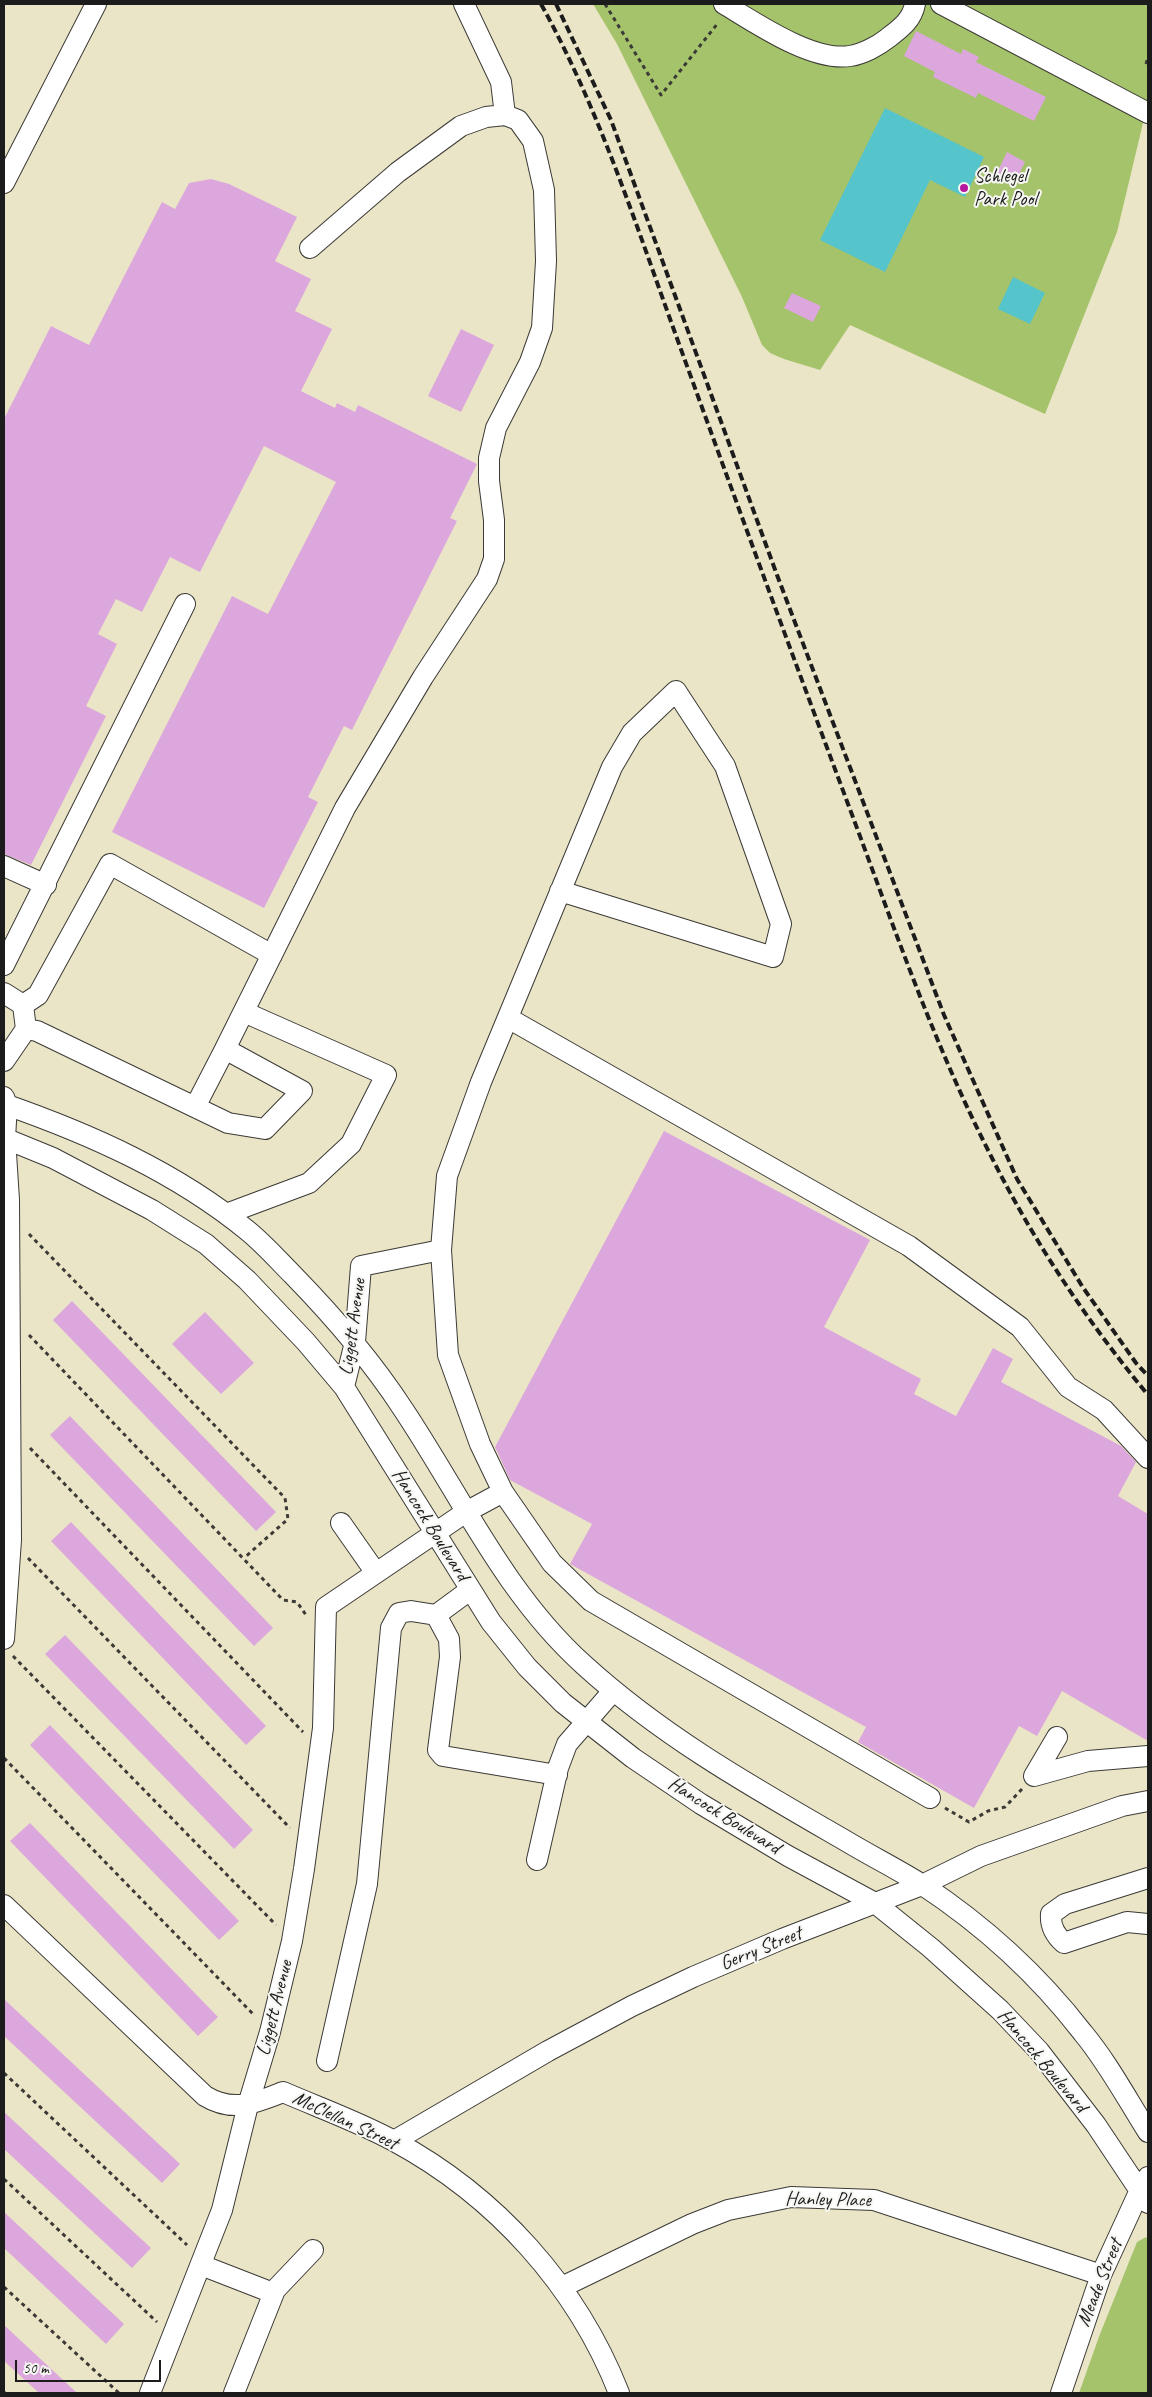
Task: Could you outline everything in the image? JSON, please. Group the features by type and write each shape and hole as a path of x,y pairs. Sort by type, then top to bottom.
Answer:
{"street":[{"path":"4,183 96,4"},
{"path":"464,4 501,82 506,115"},
{"path":"727,6 784,39 821,54 850,56 878,46 900,29 913,16 915,4"},
{"path":"941,4 1142,109"},
{"path":"194,1107 244,1012 345,808 423,677 487,579 494,559 494,520 489,481 489,458 496,428 530,362 542,328 546,262 544,190 533,141 518,120 506,115 486,117 461,126 398,172 310,248"},
{"path":"4,965 46,885 185,604"},
{"path":"560,891 773,957 781,924 725,766 676,691 632,733 612,767 560,891 481,1082 447,1176 441,1250 448,1355 480,1444 503,1492 552,1563 591,1601 930,1798"},
{"path":"24,1004 38,995 110,864 272,955"},
{"path":"4,866 46,885"},
{"path":"4,993 24,1004 32,1030 228,1123 265,1129 302,1091 225,1048"},
{"path":"226,1214 309,1183 351,1144 386,1075 244,1012"},
{"path":"508,1018 909,1246 1020,1327 1068,1387 1104,1410 1148,1458"},
{"path":"4,1061 32,1030"},
{"path":"5,1102 4,1138 10,1213 10,1540 7,1646"},
{"name":"Hancock Boulevard","path":"5,1102 132,1156 182,1184 250,1232 276,1257 355,1342 403,1408 505,1574 544,1623 579,1660 613,1692 707,1760 922,1885 983,1932 1042,1985 1085,2034 1148,2132"},
{"name":"Hancock Boulevard","path":"4,1138 53,1158 102,1182 152,1210 206,1244 246,1280 306,1342 344,1387 491,1622 527,1667 562,1703 633,1758 701,1804 788,1856 875,1903 931,1948 1000,2010 1039,2051 1145,2190"},
{"name":"Liggett Avenue","path":"344,1387 355,1342 361,1266 441,1250"},
{"path":"341,1523 376,1573 466,1512 503,1492"},
{"name":"Liggett Avenue","path":"150,2393 222,2210 248,2106 270,2032 292,1941 320,1749 326,1607 376,1573"},
{"path":"327,2061 367,1884 391,1628 399,1613 411,1611 436,1615 470,1590"},
{"path":"436,1615 449,1640 450,1657 438,1750 443,1756 557,1775"},
{"path":"537,1860 557,1775 567,1744 613,1692"},
{"path":"1034,1776 1057,1737"},
{"path":"1034,1776 1088,1761 1148,1756"},
{"name":"Gerry Street","path":"394,2141 548,2051 632,2006 782,1939 922,1885 981,1856 1122,1806 1148,1801"},
{"path":"1148,1878 1065,1904 1051,1914 1051,1923 1056,1937 1064,1943 1127,1922 1148,1924"},
{"name":"McClellan Street","path":"4,1905 205,2096 216,2103 248,2106 283,2092 394,2141 440,2170 493,2211 520,2238 562,2287 593,2335 619,2393"},
{"name":"Meade Street","path":"1061,2393 1101,2275 1145,2190"},
{"name":"Hanley Place","path":"562,2287 692,2224 728,2210 765,2201 808,2196 874,2200 1101,2275"},
{"path":"234,2393 273,2293 313,2250"},
{"path":"202,2262 273,2293"}],"path":[{"path":"605,4 661,95 727,6"},
{"path":"1146,64 1148,57"},
{"path":"10,1213 285,1498 288,1519 244,1558"},
{"path":"10,1315 283,1600 297,1602 325,1642"},
{"path":"10,1428 320,1749"},
{"path":"10,1540 307,1846"},
{"path":"7,1646 292,1941"},
{"path":"4,1758 270,2032"},
{"path":"930,1798 969,1822 988,1811 1005,1806 1034,1776"},
{"path":"4,2073 202,2262"},
{"path":"4,2179 173,2337"},
{"path":"4,2286 120,2393"}],"green space":[{"path":"593,4 1148,4 1148,102 1117,232 1045,414 850,325 820,370 770,353 762,345 742,297 617,44"},
{"path":"1146,2237 1148,2240 1148,2393 1079,2393 1100,2334 1137,2242"}],"water":[{"path":"885,108 984,157 965,197 930,180 885,272 820,240"},
{"path":"1013,277 1045,293 1030,324 998,309"}],"building":[{"path":"916,31 961,54 963,49 979,57 976,62 1046,97 1034,121 978,93 976,98 933,77 935,72 904,56"},
{"path":"1007,152 1025,162 1015,182 997,173"},
{"path":"211,179 229,184 297,217 275,261 311,279 295,311 332,329 301,391 335,408 337,403 355,412 358,405 477,464 450,518 457,521 352,730 344,726 308,797 318,802 264,908 112,832 232,596 268,614 336,482 264,446 200,572 170,557 142,612 116,599 98,634 117,644 86,706 106,716 31,865 4,854 4,419 51,326 89,345 162,202 175,209 189,183"},
{"path":"792,293 821,306 813,322 784,308"},
{"path":"461,329 494,345 461,412 428,396"},
{"path":"664,1131 870,1240 824,1327 921,1379 914,1394 956,1416 993,1348 1013,1359 1001,1382 1121,1446 1136,1462 1118,1496 1148,1514 1148,1741 1062,1691 1037,1736 1019,1726 974,1808 858,1742 866,1727 570,1564 592,1524 510,1480 495,1447"},
{"path":"72,1301 276,1512 256,1531 53,1320"},
{"path":"205,1312 254,1363 221,1394 172,1344"},
{"path":"70,1416 273,1628 254,1646 50,1435"},
{"path":"71,1522 266,1726 246,1745 51,1541"},
{"path":"65,1635 253,1830 234,1849 45,1654"},
{"path":"50,1725 239,1921 219,1940 30,1745"},
{"path":"30,1823 218,2017 198,2036 10,1841"},
{"path":"4,1999 180,2164 162,2183 4,2036"},
{"path":"4,2112 151,2248 132,2268 4,2149"},
{"path":"4,2212 124,2324 106,2344 4,2248"},
{"path":"4,2325 77,2393 39,2393 4,2361"}],"railway":[{"path":"541,4 580,83 614,164 760,567 914,980 949,1067 968,1110 1023,1216 1061,1278 1103,1338 1148,1395"},
{"path":"556,4 611,120 777,575 944,1015 1017,1179 1082,1286 1136,1363 1148,1376"}],"place":[{"name":"Schlegel Park Pool","path":"964,188"}]}
